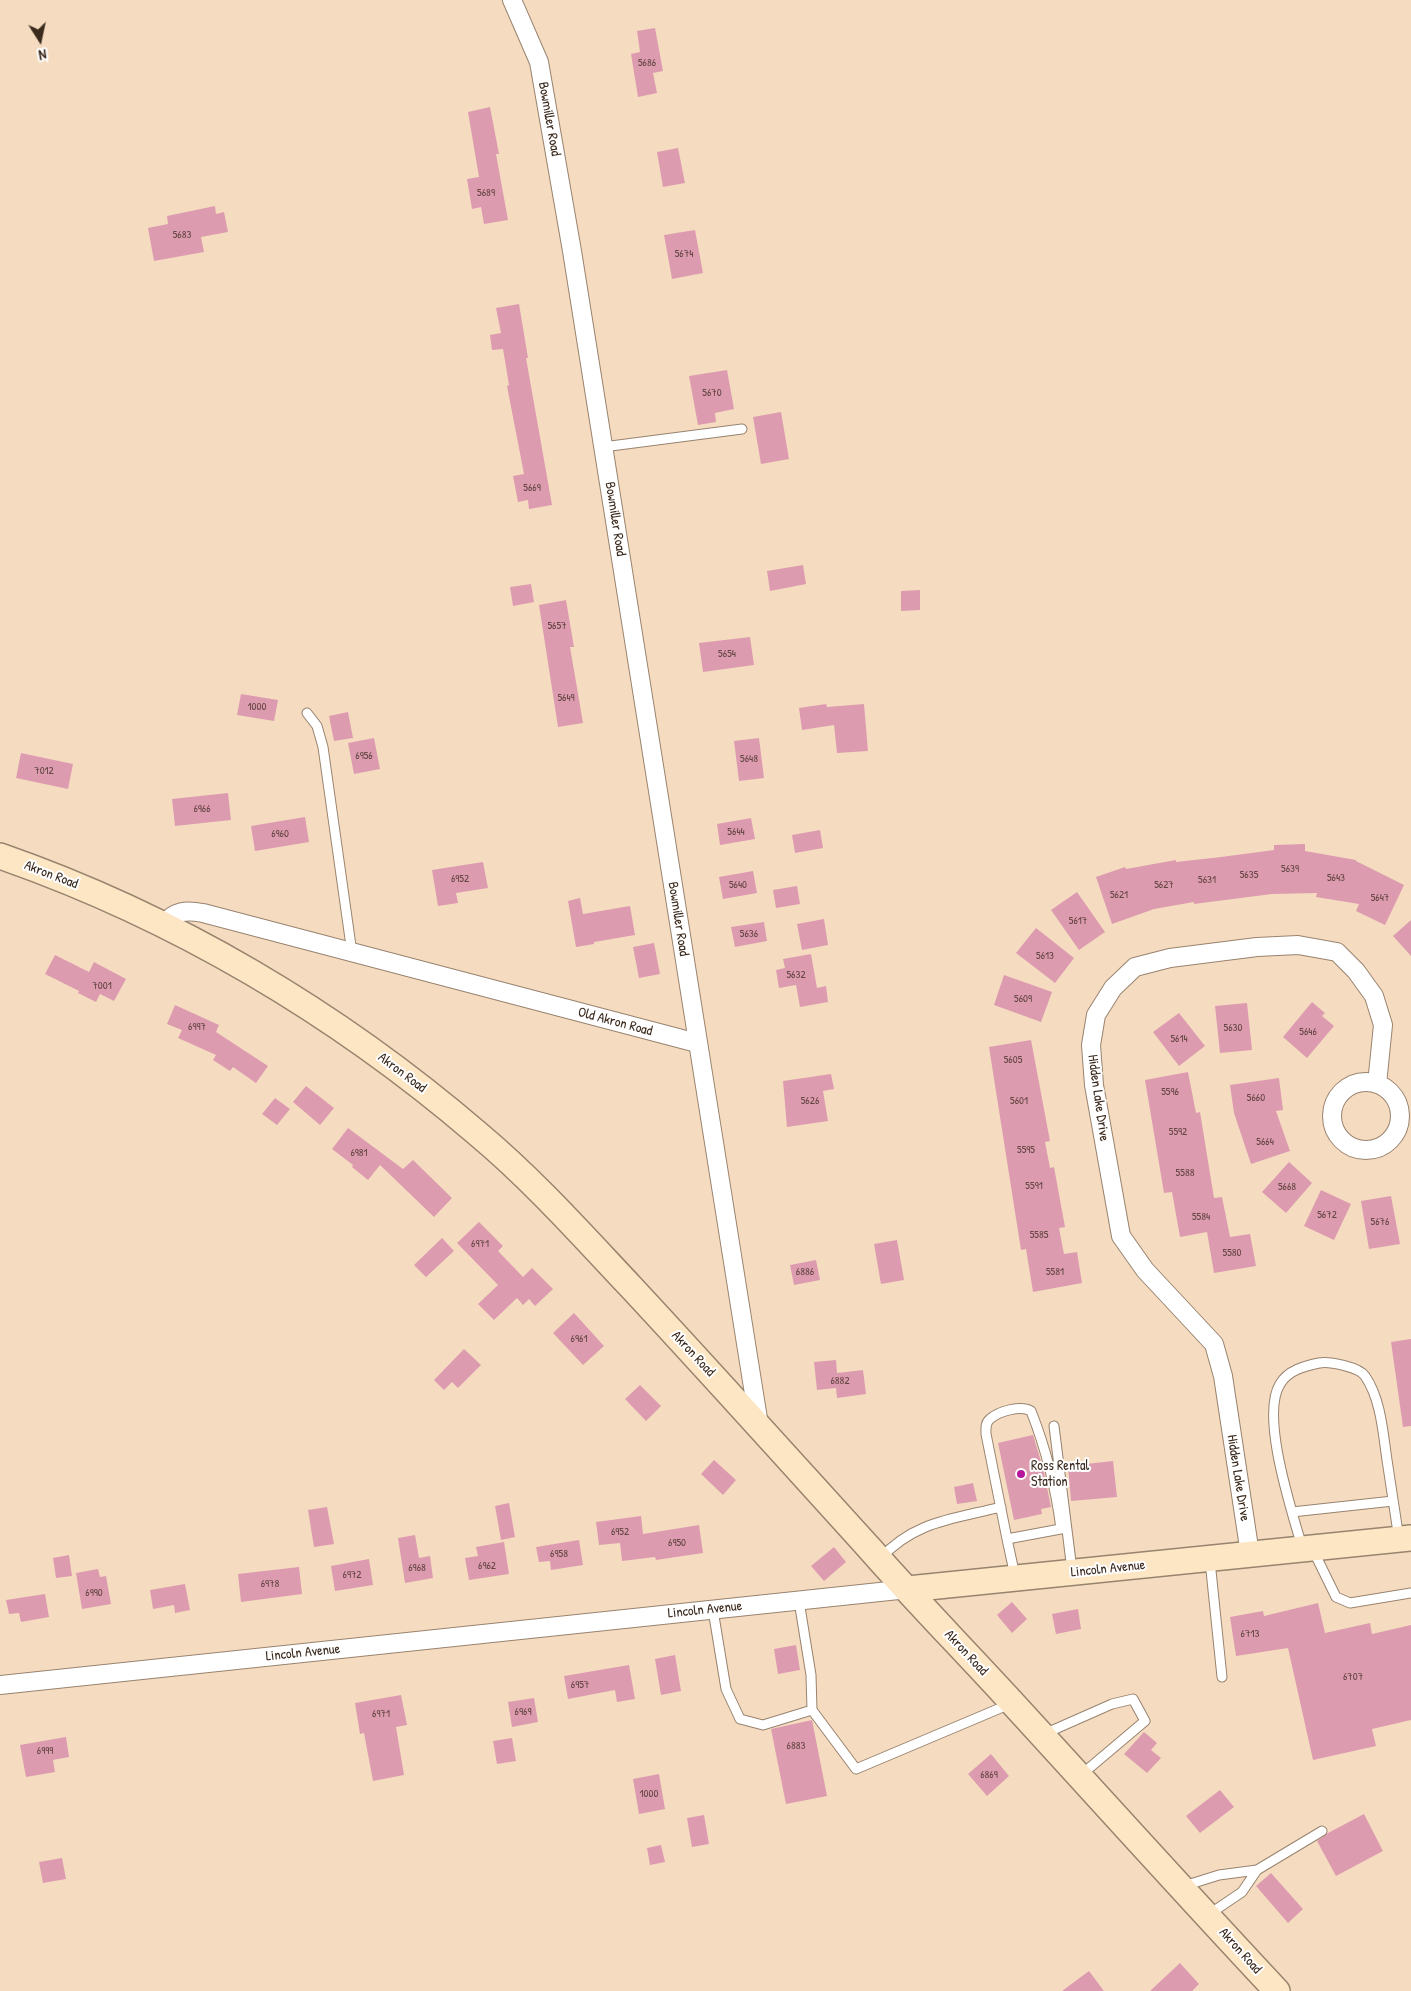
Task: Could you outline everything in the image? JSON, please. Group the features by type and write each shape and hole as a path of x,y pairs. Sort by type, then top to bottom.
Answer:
{"main road":[{"name":"Akron Road","path":"0,856 80,887 164,925 224,957 311,1009 394,1066 481,1136 566,1218 759,1424 880,1560 1277,1991"},
{"name":"Lincoln Avenue","path":"908,1589 1405,1538"}],"street":[{"name":"Bowmiller Road","path":"512,0 539,62 604,447 697,1043"},
{"name":"Old Akron Road","path":"164,925 170,917 177,913 196,911 697,1043"},
{"name":"Hidden Lake Drive","path":"1250,1554 1222,1376 1214,1344 1145,1270 1121,1236 1094,1085 1091,1045 1096,1015 1114,988 1135,967 1170,958 1257,947 1298,945 1337,952 1356,971 1374,996 1382,1025 1377,1084"},
{"path":"697,1043 759,1424"},
{"name":"Lincoln Avenue","path":"0,1686 908,1589"}],"lane":[{"path":"604,447 742,429"},
{"path":"307,713 317,726 323,747 352,953"},
{"path":"1405,1538 1393,1501 1382,1426 1373,1391 1364,1374 1341,1364 1322,1363 1296,1369 1280,1384 1274,1404 1277,1448 1292,1512 1308,1548 1336,1597 1350,1603 1411,1593"},
{"path":"1016,1579 986,1426 990,1419 1001,1413 1026,1408 1031,1411 1042,1440 1064,1528 1072,1573"},
{"path":"1054,1426 1064,1528"},
{"path":"1292,1512 1393,1501"},
{"path":"880,1560 901,1539 925,1526 1001,1507"},
{"path":"1007,1539 1064,1528"},
{"path":"1210,1558 1222,1677"},
{"path":"799,1600 811,1675 812,1710 856,1769 1012,1703"},
{"path":"713,1610 726,1689 740,1719 763,1725 812,1710"},
{"path":"1042,1736 1112,1704 1133,1699 1145,1721 1079,1776"},
{"path":"1181,1886 1219,1874 1257,1870 1322,1832"},
{"path":"1208,1916 1242,1892 1257,1870"}],"building":[{"path":"655,28 663,71 653,73 657,93 638,97 631,54 640,52 637,31"},
{"path":"490,107 508,220 484,224 481,207 472,209 467,179 479,177 468,112"},
{"path":"678,148 685,183 663,187 657,152"},
{"path":"215,206 216,214 224,212 228,232 201,237 204,252 154,261 148,228 168,224 167,216"},
{"path":"695,230 703,273 672,279 664,235"},
{"path":"519,304 528,358 526,358 552,505 529,509 528,500 518,502 513,476 524,474 507,386 509,385 503,349 492,350 490,335 501,333 496,308"},
{"path":"727,370 734,409 715,413 716,422 698,425 689,376"},
{"path":"781,412 789,459 761,464 753,417"},
{"path":"803,565 806,584 770,591 767,571"},
{"path":"531,584 534,602 513,606 510,587"},
{"path":"920,590 920,610 901,611 901,591"},
{"path":"566,600 574,647 570,647 583,723 558,727 539,605"},
{"path":"750,637 754,665 703,672 699,643"},
{"path":"241,694 278,700 274,721 237,715"},
{"path":"826,704 827,707 864,704 868,751 837,753 834,725 802,730 799,708"},
{"path":"348,712 353,738 334,741 329,716"},
{"path":"374,738 380,769 354,774 348,743"},
{"path":"759,738 764,778 739,781 734,741"},
{"path":"21,753 73,764 68,789 16,778"},
{"path":"228,793 231,820 175,826 172,799"},
{"path":"305,817 309,842 255,851 251,826"},
{"path":"751,818 755,839 720,845 717,824"},
{"path":"820,830 823,848 795,853 792,835"},
{"path":"1305,844 1305,851 1356,860 1404,885 1385,925 1356,911 1359,904 1316,897 1317,893 1272,894 1194,904 1194,902 1154,909 1112,924 1096,877 1125,867 1126,869 1176,860 1176,862 1274,850 1274,845"},
{"path":"483,862 488,888 456,893 458,903 438,906 432,870"},
{"path":"753,871 757,893 723,899 719,877"},
{"path":"797,886 800,904 776,908 773,890"},
{"path":"1077,892 1105,932 1079,950 1051,910"},
{"path":"580,898 583,914 630,906 635,935 576,947 568,901"},
{"path":"824,919 828,945 802,950 797,924"},
{"path":"1411,920 1411,956 1393,936"},
{"path":"764,922 767,941 735,947 731,927"},
{"path":"1036,928 1074,958 1055,983 1016,953"},
{"path":"654,943 660,974 639,978 633,947"},
{"path":"811,954 817,988 826,986 828,1002 800,1007 796,985 779,988 776,970 785,968 783,959"},
{"path":"55,955 89,972 94,962 126,979 114,1001 100,994 96,1002 45,974"},
{"path":"1004,975 1052,992 1041,1022 994,1005"},
{"path":"1312,1002 1325,1013 1322,1016 1334,1026 1307,1058 1283,1037"},
{"path":"1247,1003 1252,1050 1220,1053 1215,1006"},
{"path":"175,1005 219,1025 216,1032 268,1066 256,1083 233,1067 230,1071 213,1060 216,1055 178,1038 182,1030 167,1024"},
{"path":"1179,1013 1205,1046 1179,1066 1153,1032"},
{"path":"1031,1040 1050,1141 1045,1142 1050,1168 1054,1167 1065,1227 1059,1228 1064,1254 1077,1252 1082,1283 1033,1292 1026,1249 1021,1250 989,1047"},
{"path":"1188,1072 1196,1113 1200,1112 1214,1198 1222,1197 1230,1237 1250,1234 1256,1266 1214,1273 1207,1232 1180,1237 1172,1192 1164,1193 1145,1080"},
{"path":"831,1074 834,1089 823,1091 828,1121 787,1127 783,1081"},
{"path":"1279,1078 1283,1110 1276,1111 1290,1151 1251,1164 1234,1113 1230,1085"},
{"path":"306,1086 334,1108 320,1125 293,1102"},
{"path":"275,1098 290,1109 277,1125 262,1114"},
{"path":"348,1128 403,1169 413,1160 452,1198 434,1217 380,1165 368,1180 352,1167 353,1165 332,1149"},
{"path":"1289,1162 1312,1183 1286,1213 1262,1192"},
{"path":"1321,1190 1351,1204 1334,1240 1304,1226"},
{"path":"1391,1196 1400,1244 1369,1249 1361,1201"},
{"path":"479,1222 503,1246 498,1251 523,1277 532,1268 553,1289 535,1306 529,1299 523,1305 517,1298 494,1320 478,1304 498,1285 457,1243"},
{"path":"442,1238 454,1251 426,1277 414,1265"},
{"path":"897,1240 904,1280 881,1284 874,1244"},
{"path":"816,1260 820,1280 794,1285 790,1265"},
{"path":"574,1313 604,1346 583,1365 553,1333"},
{"path":"1411,1339 1411,1426 1403,1427 1391,1342"},
{"path":"464,1349 481,1365 458,1388 452,1382 444,1390 434,1380"},
{"path":"836,1360 837,1373 863,1370 866,1394 837,1398 836,1388 817,1390 814,1362"},
{"path":"640,1385 661,1406 646,1421 625,1399"},
{"path":"1033,1435 1043,1468 1051,1507 1041,1509 1042,1514 1014,1520 998,1443"},
{"path":"714,1460 736,1480 723,1495 701,1474"},
{"path":"1113,1461 1117,1497 1071,1501 1068,1466"},
{"path":"973,1483 977,1501 957,1504 954,1487"},
{"path":"509,1503 515,1537 501,1540 495,1506"},
{"path":"327,1507 334,1544 314,1547 308,1510"},
{"path":"641,1516 643,1534 699,1525 703,1553 656,1560 655,1557 622,1561 620,1543 599,1545 596,1522"},
{"path":"415,1535 419,1558 430,1556 433,1578 405,1583 398,1538"},
{"path":"579,1540 583,1565 551,1570 550,1561 539,1562 536,1547"},
{"path":"504,1542 509,1574 469,1580 465,1558 478,1556 476,1547"},
{"path":"834,1547 846,1562 824,1581 811,1566"},
{"path":"69,1555 72,1576 56,1578 53,1558"},
{"path":"369,1559 373,1585 335,1591 331,1566"},
{"path":"299,1567 302,1594 241,1602 238,1574"},
{"path":"98,1569 100,1577 106,1576 111,1604 82,1609 76,1573"},
{"path":"185,1584 190,1610 175,1613 174,1605 153,1609 150,1590"},
{"path":"45,1594 49,1617 21,1622 19,1613 9,1614 6,1600"},
{"path":"1012,1602 1027,1619 1012,1633 997,1615"},
{"path":"1318,1603 1325,1633 1370,1623 1372,1634 1411,1625 1411,1720 1372,1729 1376,1746 1313,1760 1288,1648 1236,1656 1230,1617 1263,1611 1264,1616"},
{"path":"1078,1609 1081,1629 1056,1634 1052,1614"},
{"path":"796,1645 800,1670 778,1674 774,1649"},
{"path":"675,1655 681,1691 661,1695 655,1659"},
{"path":"629,1665 635,1699 617,1702 615,1690 568,1699 564,1676"},
{"path":"401,1695 407,1725 396,1727 404,1775 373,1781 364,1733 360,1734 355,1703"},
{"path":"534,1698 538,1722 512,1727 508,1702"},
{"path":"812,1720 827,1796 786,1804 771,1729"},
{"path":"1144,1732 1157,1743 1151,1750 1161,1758 1147,1773 1124,1754"},
{"path":"66,1737 69,1757 53,1760 55,1772 26,1777 20,1745"},
{"path":"512,1738 516,1761 497,1764 493,1741"},
{"path":"991,1754 1009,1776 987,1796 968,1774"},
{"path":"659,1774 665,1809 639,1814 633,1779"},
{"path":"1220,1790 1234,1807 1200,1833 1186,1816"},
{"path":"1364,1814 1383,1851 1336,1876 1317,1841"},
{"path":"704,1815 709,1844 692,1847 687,1818"},
{"path":"661,1845 665,1862 650,1865 647,1848"},
{"path":"62,1858 66,1879 43,1883 39,1862"},
{"path":"1271,1873 1303,1909 1288,1923 1256,1886"},
{"path":"1180,1963 1199,1984 1192,1991 1150,1991"},
{"path":"1089,1971 1104,1991 1062,1991"}],"place":[{"name":"Ross Rental Station","path":"1021,1474"}]}
